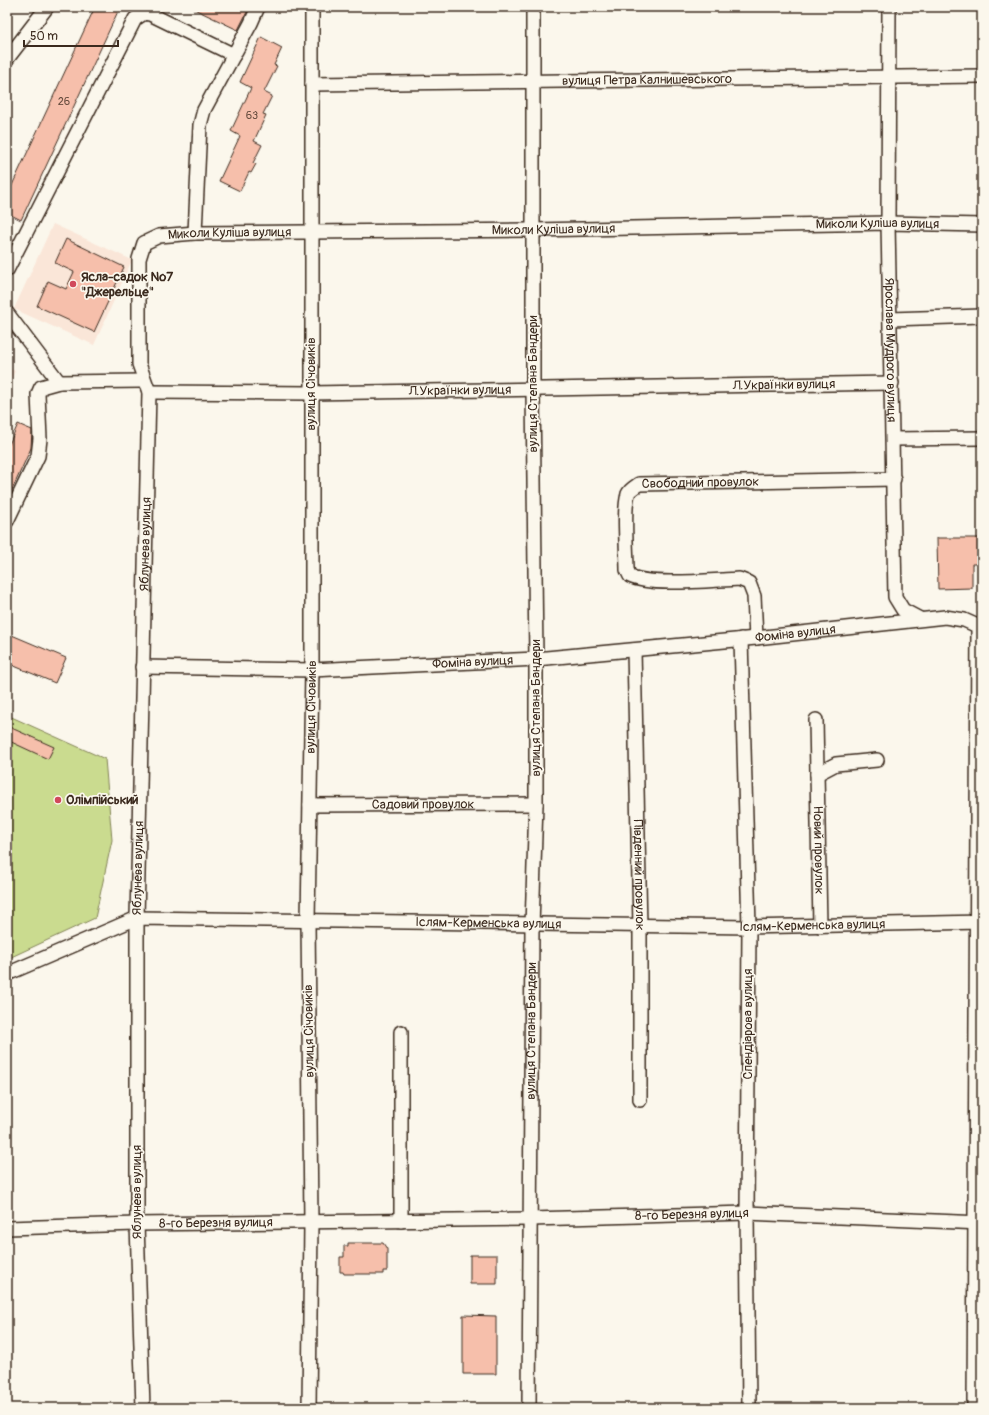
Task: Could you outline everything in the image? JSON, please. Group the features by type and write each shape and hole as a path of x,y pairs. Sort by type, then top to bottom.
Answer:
{"street":[{"path":"7,59 47,7"},
{"path":"194,233 200,125 204,110 258,7"},
{"name":"вулиця Січовиків","path":"309,1408 311,1222 308,922 312,670 312,7"},
{"name":"вулиця Степана Бандери","path":"528,1408 531,1219 532,926 536,804 533,390 533,7"},
{"name":"Ярослава Мудрого вулиця","path":"889,7 888,223 894,479 895,597 903,610 922,619"},
{"path":"7,270 135,19 144,13 150,14 234,55"},
{"name":"вулиця Петра Калнишевського","path":"312,84 982,76"},
{"name":"Миколи Куліша вулиця","path":"139,259 144,243 159,236 194,233 533,230 888,223 982,225"},
{"name":"Яблунева вулиця","path":"139,259 139,364 146,386 137,918 137,1224 143,1408"},
{"path":"7,313 59,382"},
{"path":"890,318 982,316"},
{"name":"Л.Українки вулиця","path":"7,521 38,456 40,439 38,394 41,388 59,382 311,394 892,383"},
{"path":"893,439 982,438"},
{"name":"Свободний провулок","path":"756,638 754,596 749,583 739,579 638,580 630,576 627,570 627,505 628,493 632,488 639,484 894,479"},
{"path":"922,619 945,617 964,620 980,627 979,1223 974,1408"},
{"name":"Фоміна вулиця","path":"142,667 312,670 536,659 756,638 922,619"},
{"name":"Спендіарова вулиця","path":"741,639 749,927 747,1213 749,1408"},
{"name":"Південний провулок","path":"634,650 640,926 640,1100"},
{"name":"Новий провулок","path":"816,720 820,926"},
{"path":"817,774 836,764 877,760"},
{"name":"Садовий провулок","path":"310,805 536,804"},
{"name":"Іслям-Керменська вулиця","path":"7,974 137,918 532,926 749,927 979,922"},
{"path":"401,1032 401,1221"},
{"name":"8-го Березня вулиця","path":"7,1228 137,1224 531,1219 747,1213 979,1223"}],"shaded area":[{"name":"Ясла-садок №7 \"Джерельце\"","path":"53,224 132,260 94,345 14,309"},
{"path":"7,367 15,371 7,389"}],"green space":[{"name":"Олімпійський","path":"7,715 105,759 112,840 95,918 7,959"}],"building":[{"path":"95,7 120,7 21,220 7,213 7,196"},
{"path":"190,7 243,7 248,10 238,30"},
{"path":"261,37 282,48 274,65 277,66 264,92 272,96 263,114 266,115 254,141 262,145 253,163 256,164 251,173 249,172 240,191 219,181 240,136 231,131 251,88 240,82"},
{"path":"66,239 124,267 94,332 37,306 48,281 66,289 74,272 55,263"},
{"path":"18,424 32,430 31,448 7,501 7,449"},
{"path":"937,538 982,538 982,564 972,564 972,588 938,589"},
{"path":"7,633 66,658 55,683 7,663"},
{"path":"7,726 54,747 48,759 7,740"},
{"path":"348,1243 383,1243 387,1249 387,1271 383,1271 383,1274 344,1274 343,1272 340,1272 340,1257 344,1257 344,1246 348,1246"},
{"path":"470,1255 497,1255 497,1284 470,1284"},
{"path":"463,1315 496,1316 496,1374 463,1374"}],"place":[{"name":"Ясла-садок №7 \"Джерельце\"","path":"73,284"},
{"name":"Олімпійський","path":"58,800"}]}
